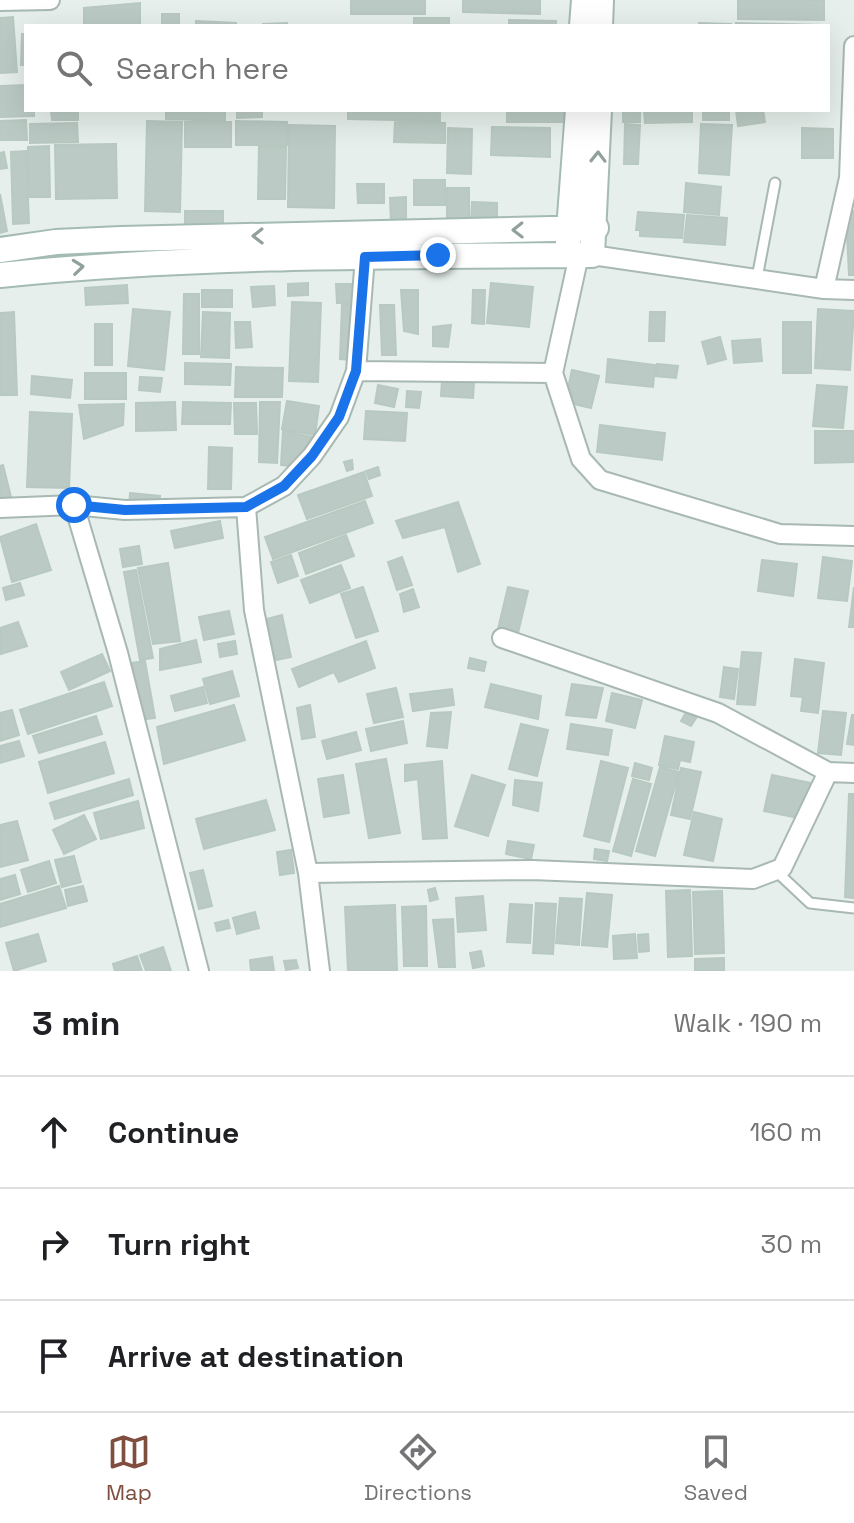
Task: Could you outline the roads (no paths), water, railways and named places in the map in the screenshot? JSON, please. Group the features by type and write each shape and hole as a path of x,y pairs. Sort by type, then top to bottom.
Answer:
{"street":[{"path":"0,1 50,0"},
{"path":"582,24 584,0"},
{"path":"600,24 601,0"},
{"path":"824,289 849,178 854,46"},
{"path":"578,112 569,228 579,255"},
{"path":"599,112 596,228 579,255 553,373 581,459 600,480 780,534 854,536"},
{"path":"0,250 56,242 121,239 596,228"},
{"path":"0,275 126,262 579,255 824,289 854,290"},
{"path":"0,508 74,505 138,511 246,507 284,486 312,456 339,417 356,371 365,257"},
{"path":"356,371 553,373"},
{"path":"74,505 118,653 199,971"},
{"path":"246,507 254,610 308,873 320,971"},
{"path":"502,638 718,713 828,772 854,773"},
{"path":"308,873 532,870 753,879 777,872 828,772"}],"lane":[{"path":"757,278 775,183"},
{"path":"777,872 810,903 854,908"}]}
